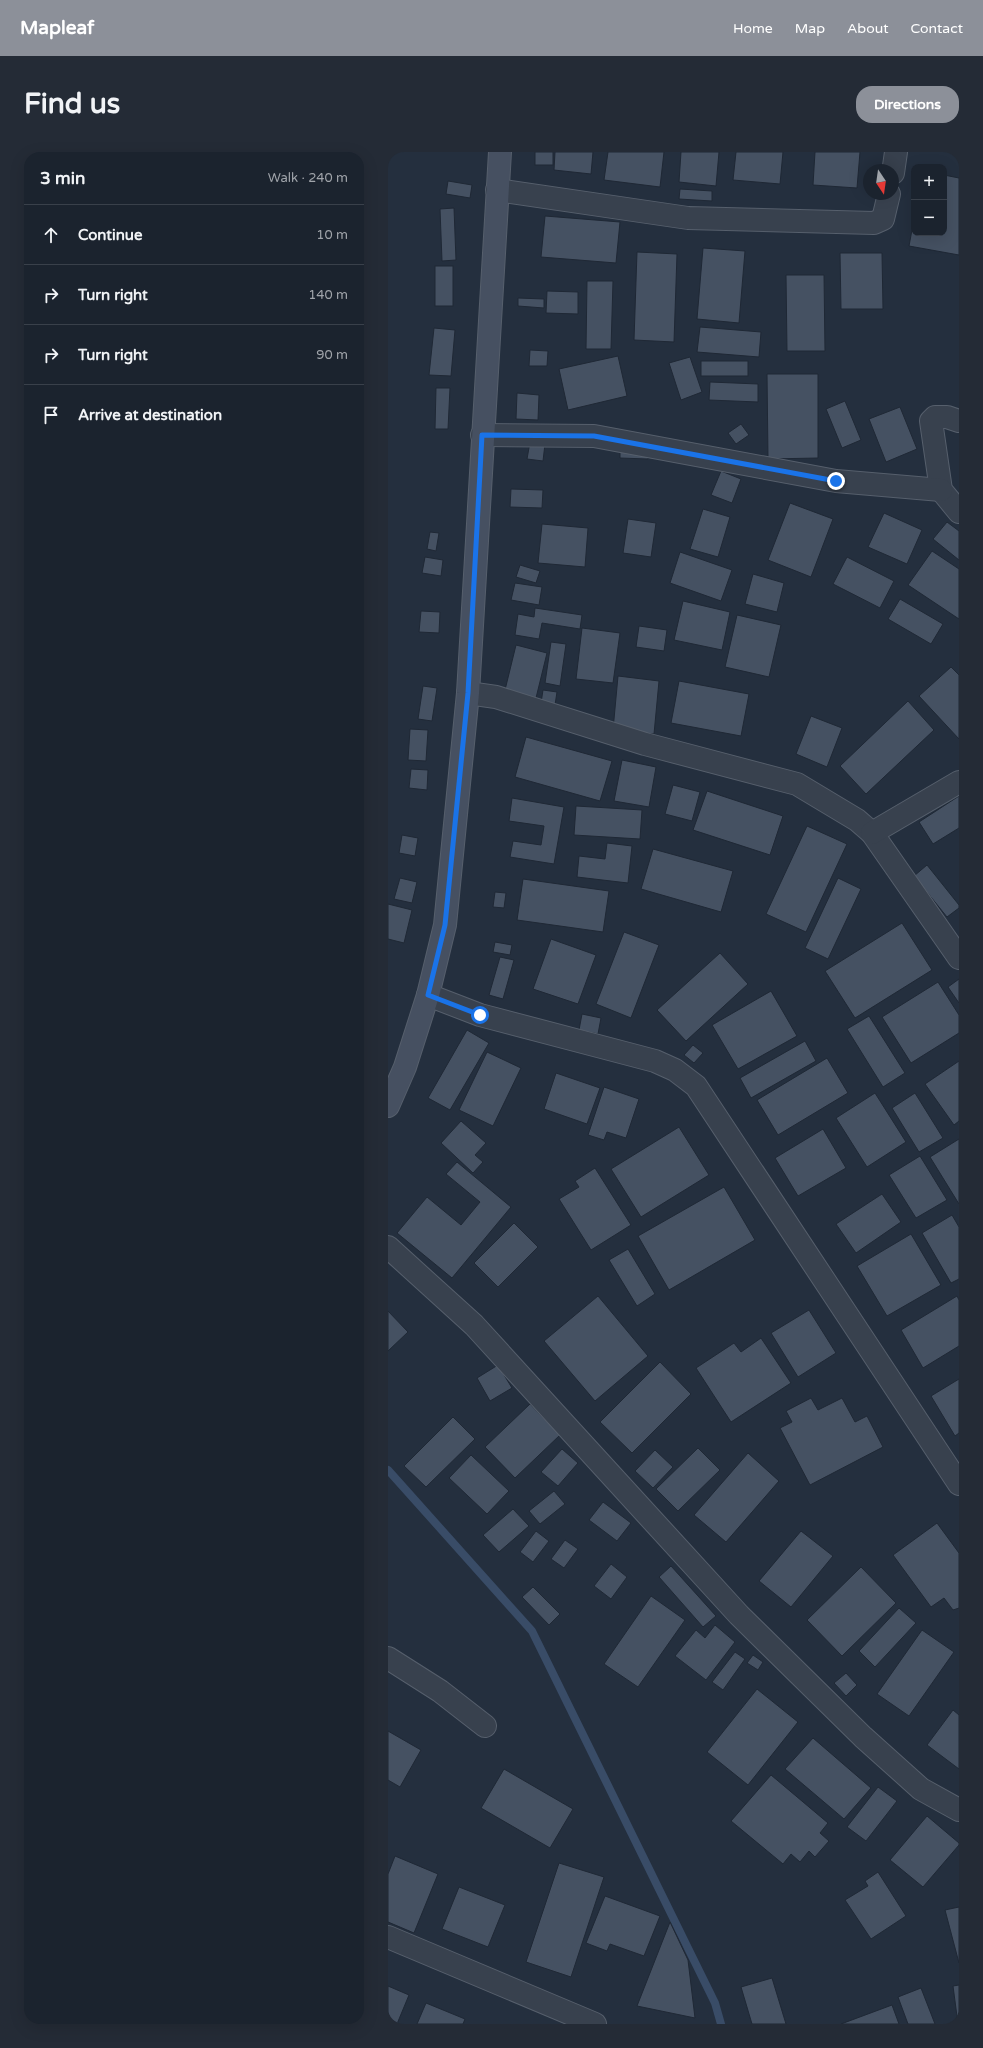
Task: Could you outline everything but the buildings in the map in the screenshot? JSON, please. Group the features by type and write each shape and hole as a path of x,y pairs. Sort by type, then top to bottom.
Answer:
{"main road":[{"path":"388,1106 405,1067 428,995 445,925 468,693 482,435 500,152"}],"street":[{"path":"894,164 896,152"},
{"path":"497,190 688,218 874,223 883,219 888,200"},
{"path":"959,421 940,416 935,417 931,421 941,490 959,512"},
{"path":"482,435 594,436 836,481 941,490"},
{"path":"468,693 496,697 645,744 797,784 857,820 872,833 959,958"},
{"path":"872,833 959,782"},
{"path":"428,995 480,1015 655,1062 675,1070 696,1086 959,1484"},
{"path":"388,1247 474,1325 739,1615 857,1732 921,1789 959,1810"},
{"path":"388,1658 440,1692 485,1726"},
{"path":"388,1937 595,2024"}],"waterway":[{"path":"388,1470 532,1631 715,2003 721,2024"}],"route":[{"path":"480,1015 428,995 445,925 468,693 482,435 516,434 594,436 836,481"}]}
